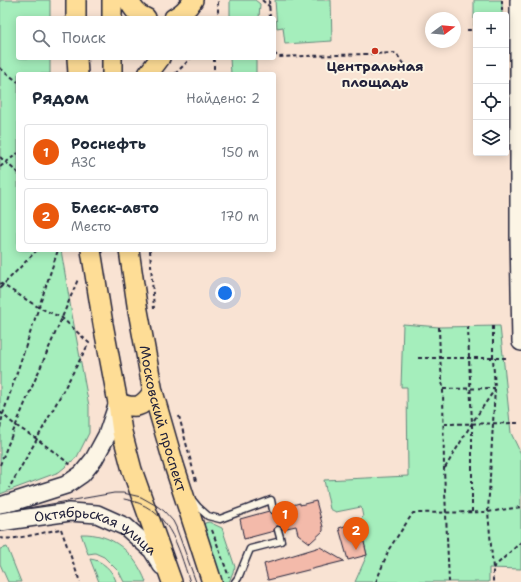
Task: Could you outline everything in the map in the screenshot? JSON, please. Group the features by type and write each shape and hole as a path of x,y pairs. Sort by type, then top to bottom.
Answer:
{"main road":[{"path":"76,0 76,16"},
{"path":"112,0 112,16"},
{"path":"128,0 134,10 141,16"},
{"path":"178,16 183,13 193,0"},
{"path":"194,16 203,0"},
{"path":"519,0 521,342"},
{"path":"77,60 78,72"},
{"path":"112,60 112,72"},
{"path":"150,72 158,60"},
{"path":"91,252 122,432 132,468 171,582"},
{"name":"Московский проспект","path":"129,252 153,392 174,465 212,582"},
{"path":"118,402 129,407 135,407 141,405 153,392"},
{"name":"Октябрьская улица","path":"0,506 66,485 82,474 94,459 108,435 118,402"},
{"name":"Октябрьская улица","path":"0,522 70,512 97,514 126,527 152,550 171,582"}],"lane":[{"path":"174,465 192,499 208,516 220,519 271,500 273,510"},
{"path":"235,582 250,550 281,541 278,530"}],"path":[{"path":"218,0 218,16"},
{"path":"262,0 270,7"},
{"path":"269,0 270,16"},
{"path":"502,0 502,12"},
{"path":"467,30 473,30"},
{"path":"276,55 278,57 396,53 407,70"},
{"path":"177,72 189,60"},
{"path":"214,60 214,72"},
{"path":"0,68 16,80"},
{"path":"0,168 16,155"},
{"path":"0,157 16,171"},
{"path":"0,288 35,252"},
{"path":"0,428 3,414 57,252"},
{"path":"150,252 154,309"},
{"path":"0,465 15,425 78,279"},
{"path":"0,283 38,307 62,318 89,343 8,491"},
{"path":"468,326 468,358 472,423 472,512"},
{"path":"493,326 495,388 488,512 494,582"},
{"path":"439,327 450,582"},
{"path":"418,358 508,358"},
{"path":"442,389 495,388"},
{"path":"444,469 495,388"},
{"path":"0,412 15,425 37,439 75,468"},
{"path":"444,424 520,423"},
{"path":"376,582 389,549 413,513 488,512 521,507"},
{"path":"0,538 13,538 66,528"},
{"path":"60,529 80,582"},
{"path":"493,568 521,542"}],"green space":[{"path":"0,0 50,0 50,16 16,16 16,60 50,60 50,72 16,72 16,252 61,252 89,406 89,433 77,457 59,472 0,494"},
{"path":"230,0 255,0 260,4 259,16 230,16"},
{"path":"275,0 331,0 332,41 285,44 283,27 277,28"},
{"path":"474,0 502,0 502,12 474,12"},
{"path":"230,60 256,60 256,72 231,72"},
{"path":"403,324 439,327 500,326 511,433 521,454 521,569 489,568 489,582 355,582 367,555 359,521 363,517 361,507 336,512 330,509 324,480 408,476 407,387 401,387"},
{"path":"209,522 222,528 235,567 229,582 220,581 202,528 205,523"},
{"path":"81,534 103,537 113,541 136,562 146,582 124,582 119,572 104,557 95,553 88,554"},
{"path":"7,547 21,582 8,582 0,564 0,549"},
{"path":"90,559 99,561 106,566 116,581 99,582"}],"building":[{"path":"316,501 323,531 310,543 298,534 296,526 282,529 281,527 277,526 275,527 274,531 244,539 240,519 269,511 271,514 274,514 277,512 277,509 300,503 300,505"},
{"path":"359,521 367,555 348,560 339,528"},
{"path":"320,547 344,561 268,580 264,564"}],"tram line":[{"path":"0,513 114,493 123,493 141,497 164,511 173,521 196,582"},
{"path":"124,499 140,503 152,510 162,519 176,542 190,582"}],"place":[{"name":"Центральная площадь","path":"375,51"},
{"name":"Роснефть","path":"285,534"},
{"name":"Блеск-авто","path":"356,550"}]}
